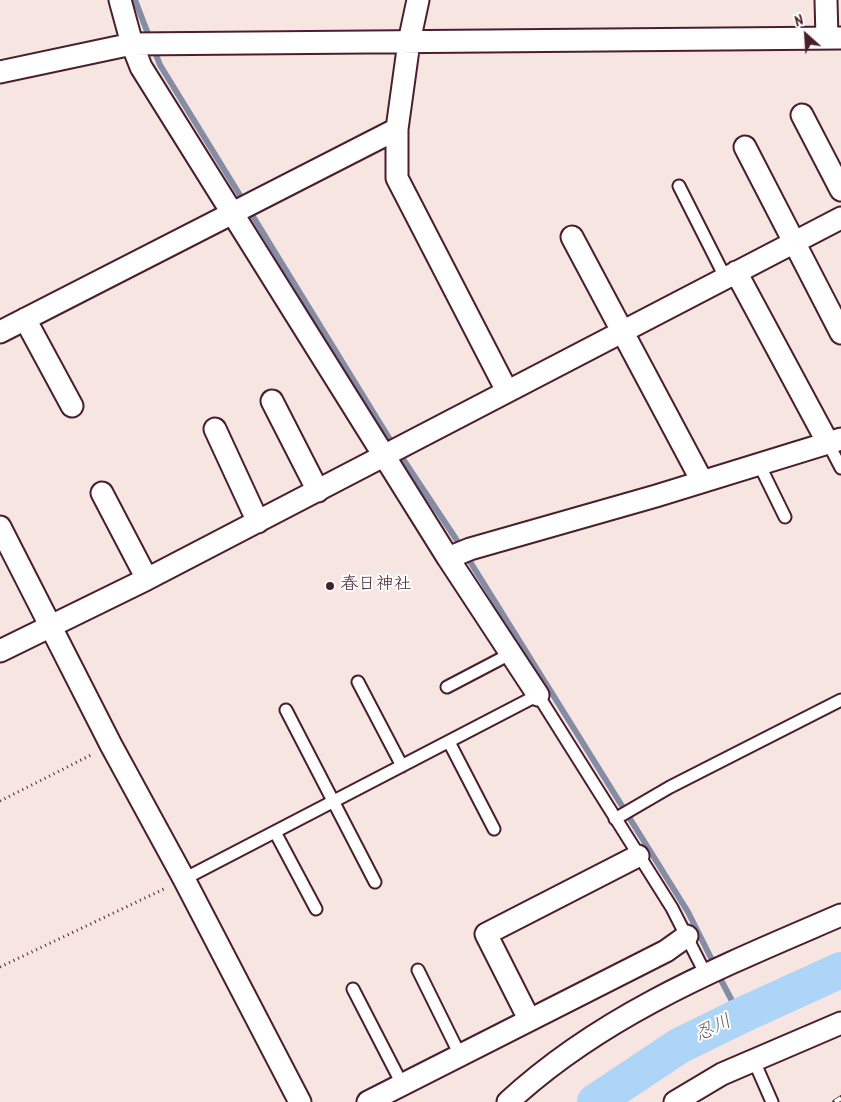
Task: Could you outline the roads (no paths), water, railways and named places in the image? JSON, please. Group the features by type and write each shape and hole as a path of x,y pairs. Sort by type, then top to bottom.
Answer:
{"street":[{"path":"120,0 132,44 141,67 448,558 538,696"},
{"path":"418,0 409,42 397,129 398,178 507,391"},
{"path":"0,72 132,44 834,38 826,0"},
{"path":"802,115 841,190"},
{"path":"0,332 397,129"},
{"path":"745,147 841,333"},
{"path":"0,651 51,624 147,579 385,457 621,331 841,218"},
{"path":"572,237 702,482"},
{"path":"448,558 470,549 702,482 834,441 731,275"},
{"path":"25,319 72,406"},
{"path":"272,401 318,491"},
{"path":"215,429 258,522"},
{"path":"102,492 147,579"},
{"path":"0,527 111,745 184,879 300,1102"},
{"path":"528,1019 486,934 638,856"},
{"path":"508,1102 581,1044 613,1023 705,973 841,915"},
{"path":"368,1102 528,1019 666,951 687,936"},
{"path":"675,1102 722,1074 841,1023"}],"lane":[{"path":"679,186 731,275"},
{"path":"834,441 841,468"},
{"path":"759,464 785,517"},
{"path":"447,687 510,654"},
{"path":"358,682 402,766"},
{"path":"184,879 538,696 672,908 705,973"},
{"path":"616,819 670,787 841,700"},
{"path":"286,710 375,882"},
{"path":"449,742 494,829"},
{"path":"275,832 316,909"},
{"path":"418,970 460,1055"},
{"path":"353,989 402,1084"},
{"path":"754,1061 772,1102"}],"waterway":[{"path":"135,0 160,65 389,438 456,539 688,912 712,960"},
{"name":"忍川","path":"595,1102 679,1046 841,970"},
{"path":"721,980 740,1016"}],"railway":[{"path":"835,1102 841,1098"}],"place":[{"name":"春日神社","path":"330,586"}]}
